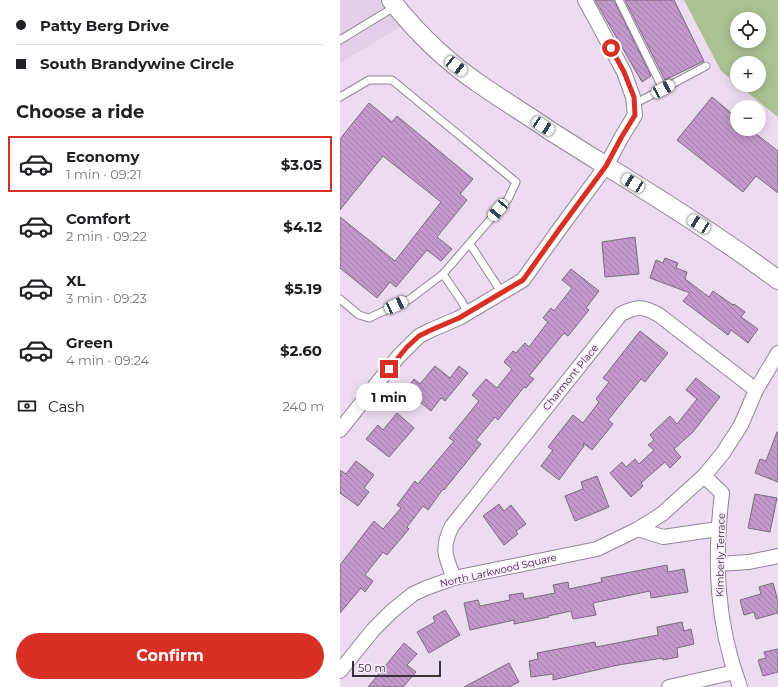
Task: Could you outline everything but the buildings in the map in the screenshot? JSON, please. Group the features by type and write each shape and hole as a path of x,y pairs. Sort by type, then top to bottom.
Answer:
{"street":[{"path":"340,430 407,347 419,336 459,318 523,280 606,166 635,115 634,97 624,72 585,0"},
{"path":"393,3 444,57 480,85 699,224 778,280"},
{"name":"Charmont Place","path":"454,578 445,551 446,538 452,526 621,314 634,308 648,309 659,315 756,390"},
{"path":"704,476 723,453 741,425 756,390 778,353"},
{"name":"Kimberly Terrace","path":"704,476 722,493 718,529 719,603 734,672 740,687"},
{"name":"North Larkwood Square","path":"340,671 373,630 402,602 426,588 454,578 597,548 638,529 662,514 704,476"},
{"path":"638,529 663,537 718,529"},
{"path":"718,564 750,562 778,556"},
{"path":"669,687 734,672"}],"lane":[{"path":"619,0 663,89"},
{"path":"341,37 393,3"},
{"path":"634,104 706,66"},
{"path":"340,97 369,80 392,80 516,182 508,199 443,274 410,299 369,318 359,315 340,299"},
{"path":"470,244 502,292"},
{"path":"443,274 468,312"}],"shaded area":[{"path":"340,0 383,0 404,25 340,63"}],"green space":[{"path":"684,0 778,0 778,117 766,107 766,100 757,100 747,92 766,92 766,56 730,56 730,78 721,71"}],"route":[{"path":"389,369 407,347 419,336 459,318 523,280 606,166 635,115 634,97 624,72 611,48"}]}
